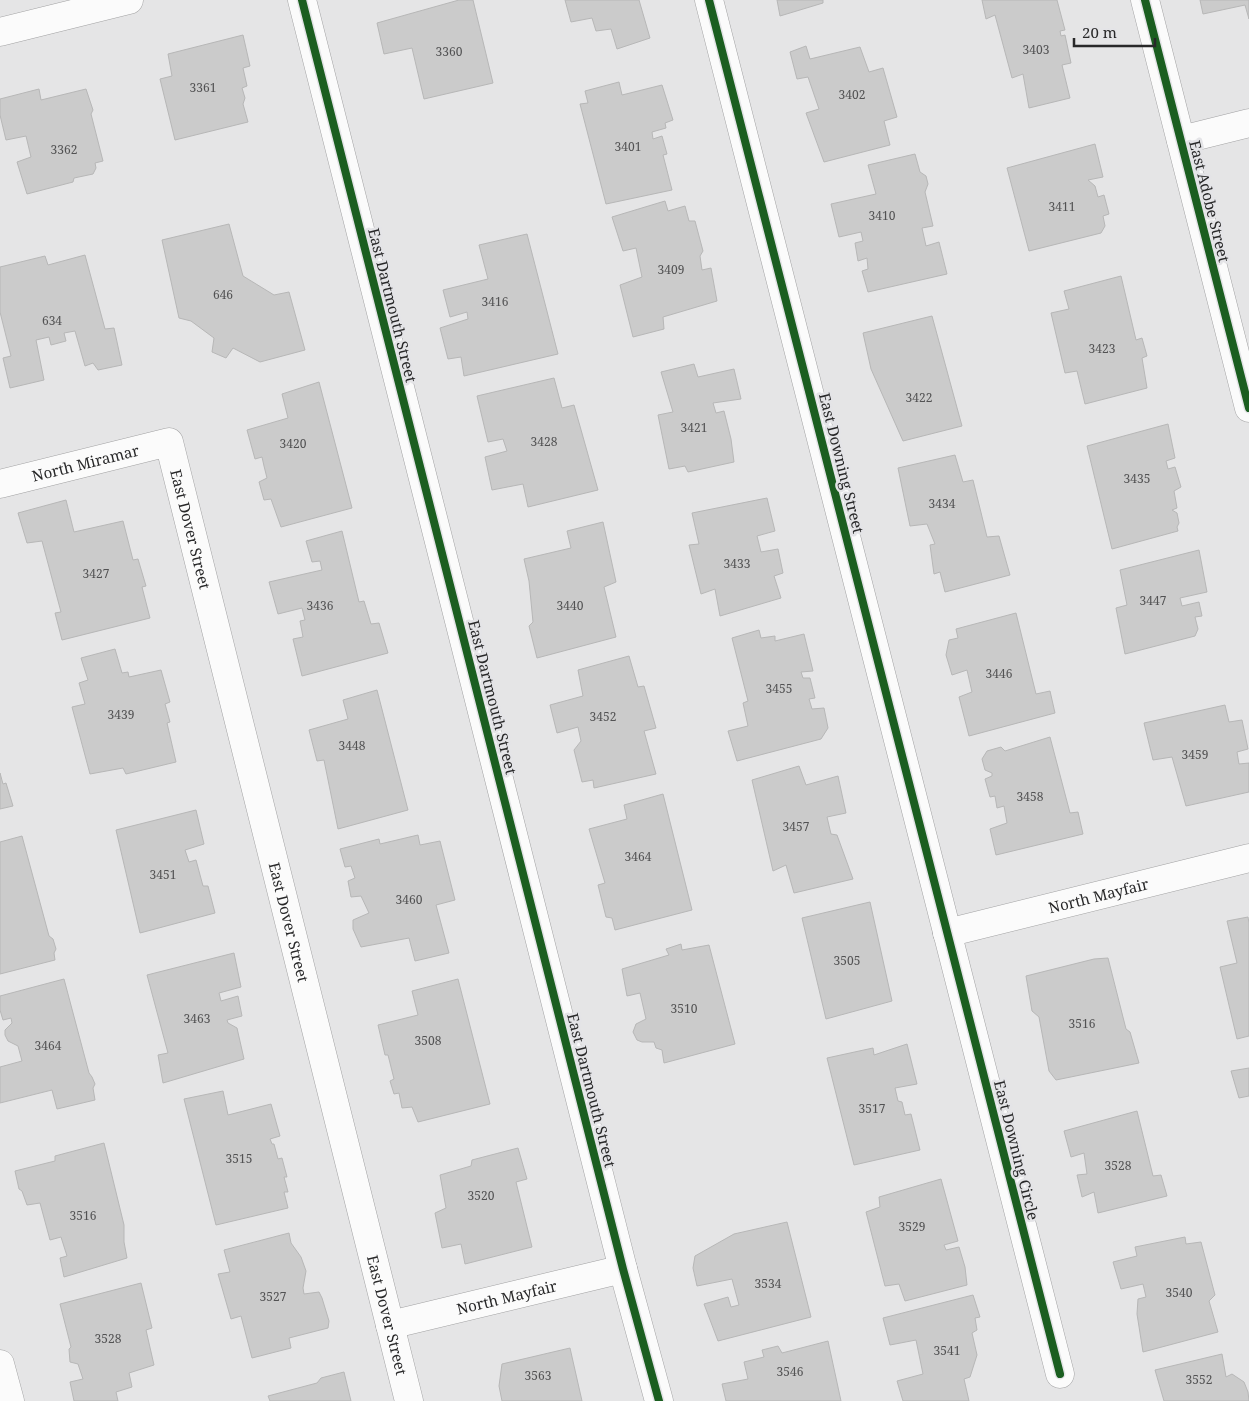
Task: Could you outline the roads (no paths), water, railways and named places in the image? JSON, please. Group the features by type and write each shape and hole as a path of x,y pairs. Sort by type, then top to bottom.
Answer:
{"street":[{"path":"0,32 129,0"},
{"name":"East Dartmouth Street","path":"302,0 659,1401"},
{"name":"East Downing Street","path":"710,0 947,933"},
{"name":"East Adobe Street","path":"1145,0 1249,408"},
{"path":"1180,140 1249,123"},
{"name":"North Miramar","path":"0,484 169,442"},
{"name":"East Dover Street","path":"169,442 409,1401"},
{"name":"North Mayfair","path":"947,933 1249,858"},
{"name":"East Downing Circle","path":"947,933 1060,1374"},
{"name":"North Mayfair","path":"390,1324 624,1269"},
{"path":"0,1364 10,1401"}]}
